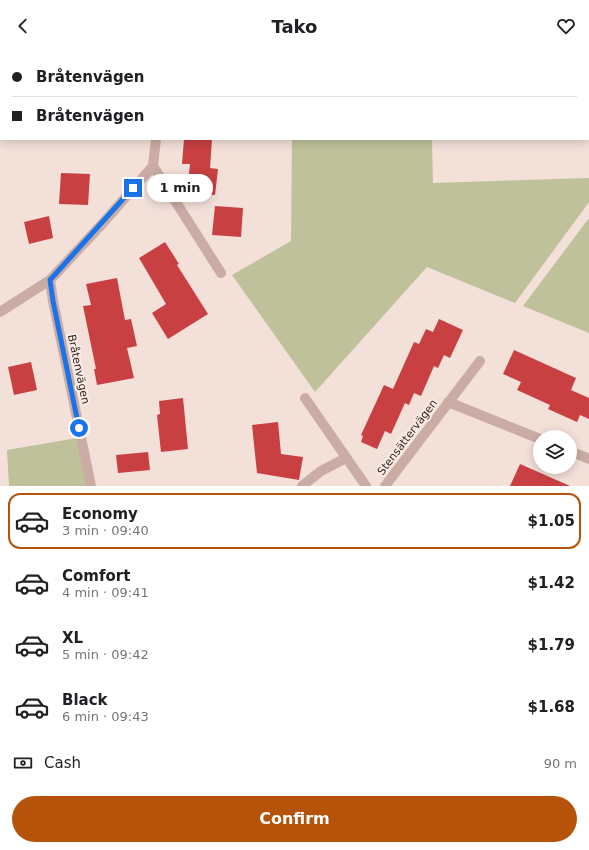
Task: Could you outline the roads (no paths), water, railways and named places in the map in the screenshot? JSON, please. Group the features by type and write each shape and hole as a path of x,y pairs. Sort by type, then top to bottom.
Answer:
{"street":[{"path":"0,312 50,280 153,166 156,140"},
{"path":"153,166 221,273"},
{"name":"Bråtenvägen","path":"50,280 91,486"},
{"name":"Stensättervägen","path":"385,486 480,361"},
{"name":"Stensättervägen","path":"305,398 366,486"},
{"name":"Stensättervägen","path":"448,402 533,436"},
{"path":"577,454 589,459"},
{"path":"302,486 321,472 346,458"}]}
